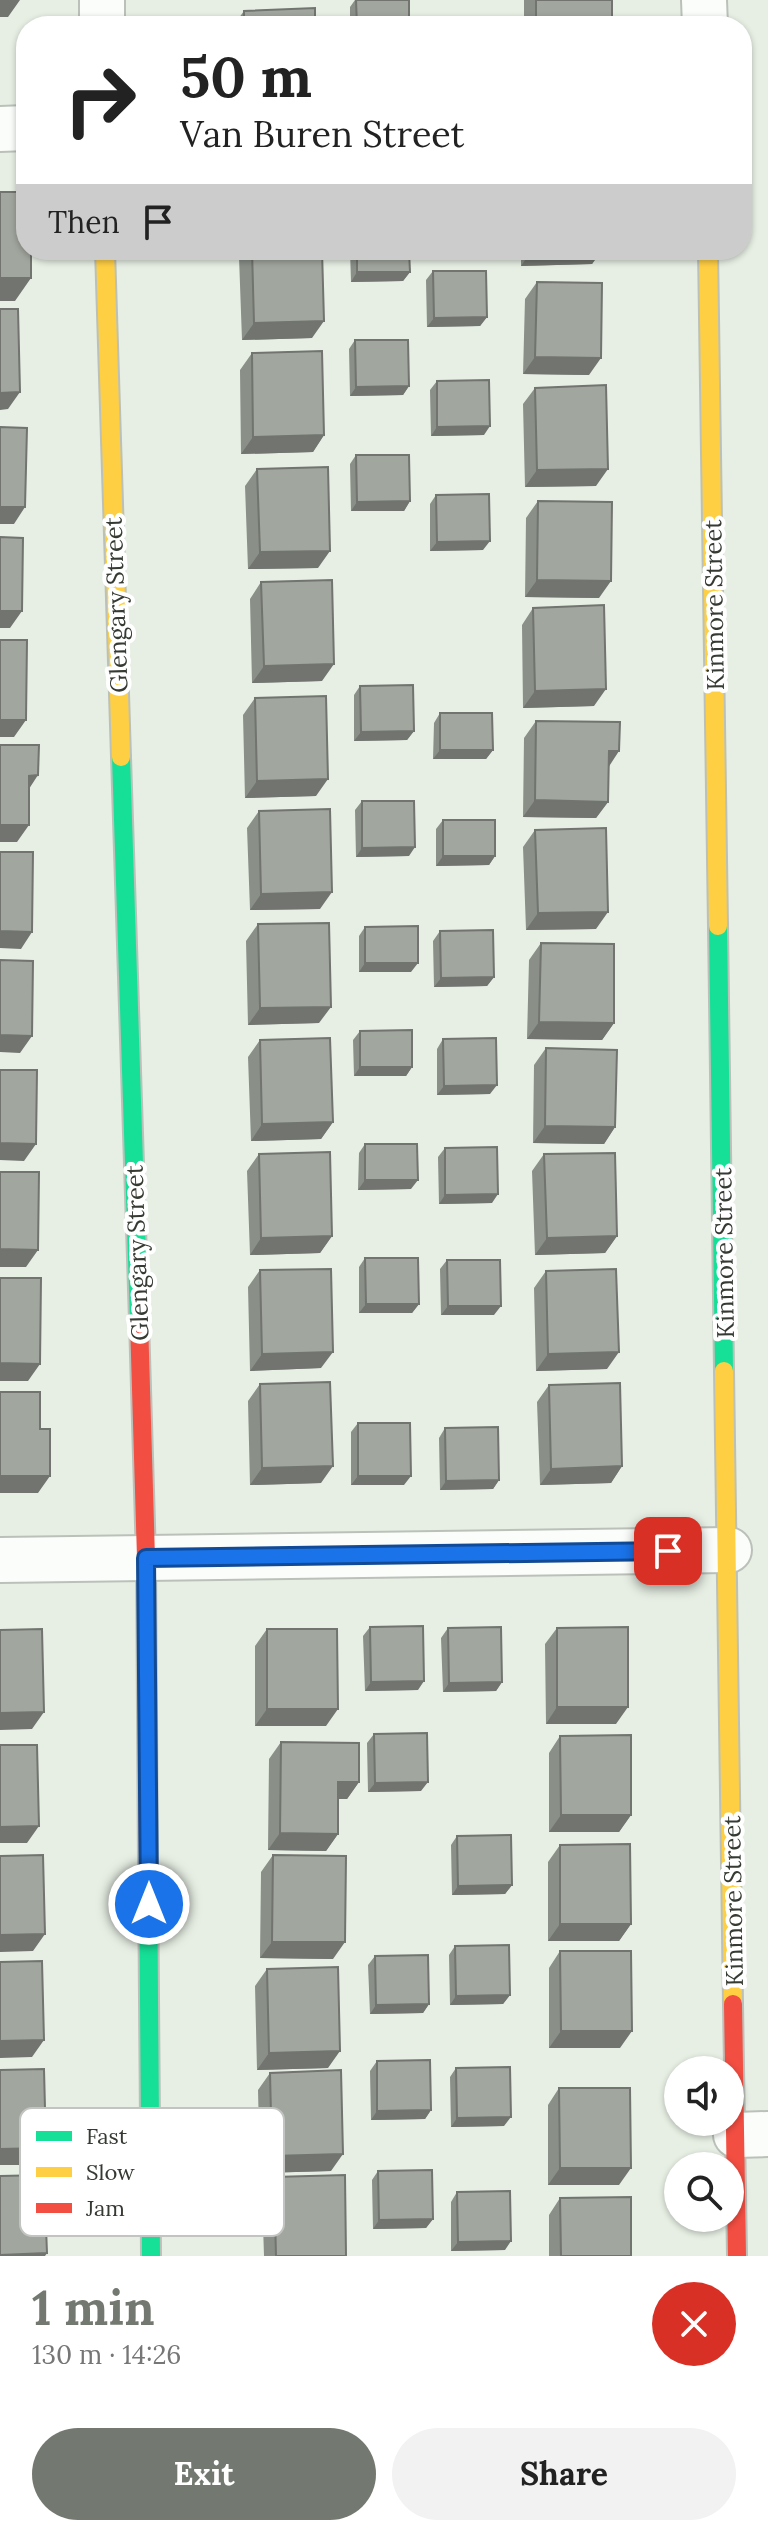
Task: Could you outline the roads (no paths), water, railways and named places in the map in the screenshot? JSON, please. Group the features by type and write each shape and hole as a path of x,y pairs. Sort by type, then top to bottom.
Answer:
{"street":[{"name":"Glengary Street","path":"105,260 146,1558 150,2108"},
{"name":"Kinmore Street","path":"708,260 729,1550 752,2134 737,2256"},
{"path":"0,1560 729,1550"},
{"name":"Glengary Street","path":"151,2236 151,2256"}]}
